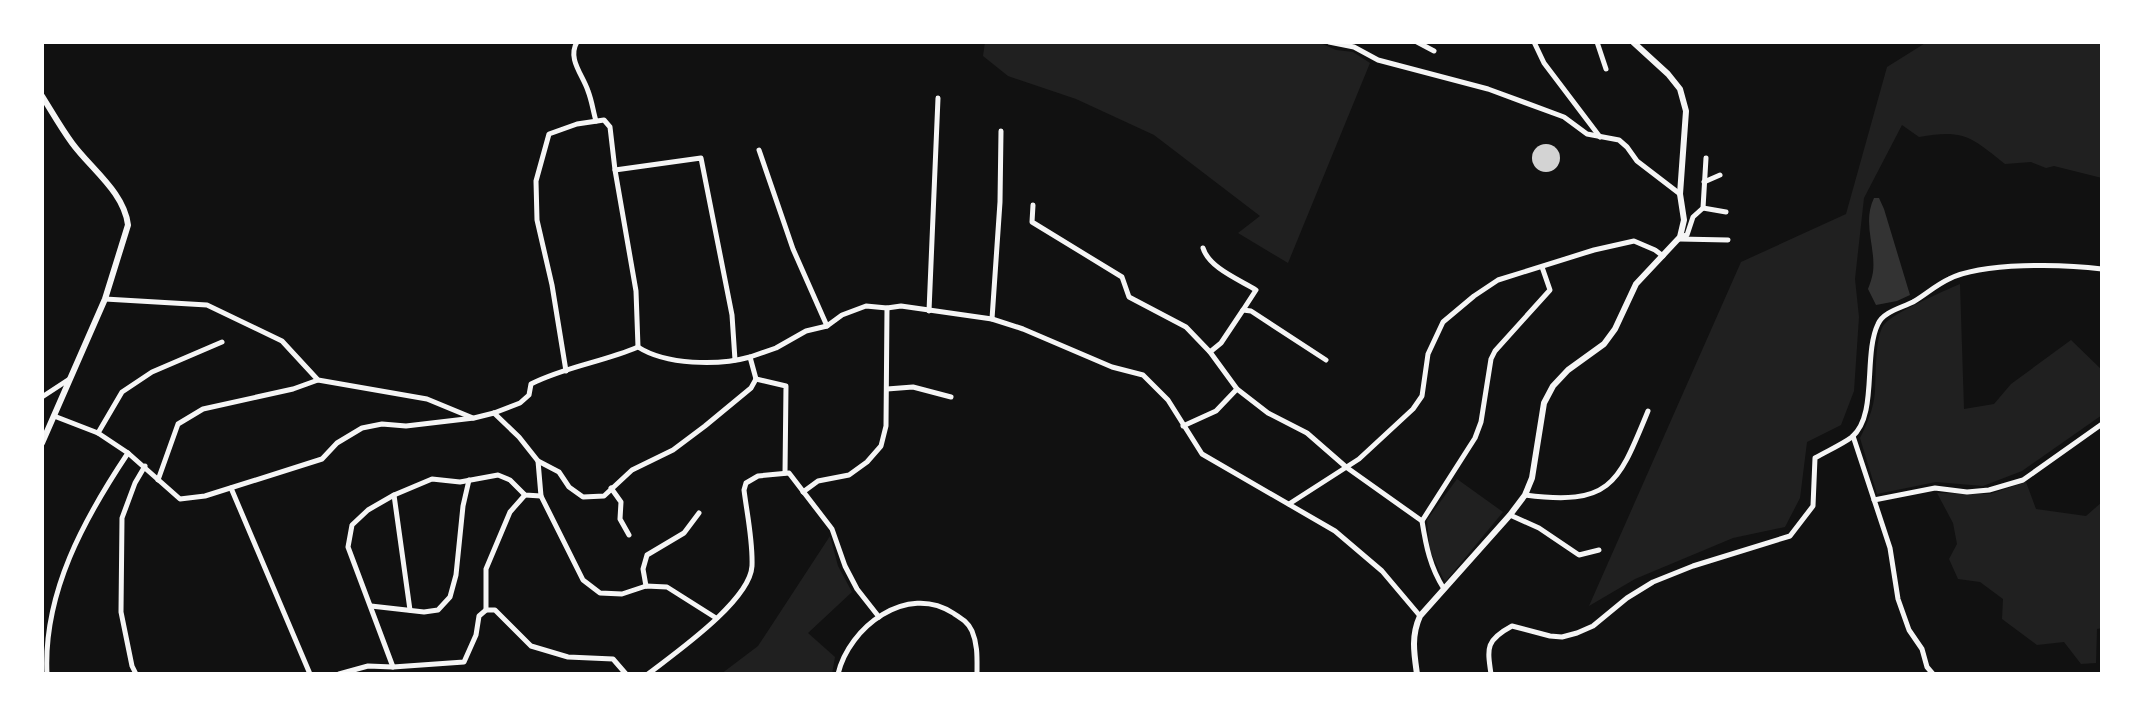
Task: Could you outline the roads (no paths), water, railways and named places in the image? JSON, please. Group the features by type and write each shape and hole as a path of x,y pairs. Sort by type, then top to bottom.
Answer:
{"street":[{"path":"577,42 573,49 573,60 588,90 596,121"},
{"path":"1329,42 1354,47 1378,60 1489,89 1564,117 1587,134 1619,141 1637,161 1680,194"},
{"path":"1417,42 1434,51"},
{"path":"1534,42 1544,63 1600,137"},
{"path":"1597,42 1606,68"},
{"path":"1633,42 1668,74 1680,89 1686,111 1680,194 1684,220 1680,238"},
{"path":"42,96 73,144 117,195 128,225 105,299 42,443"},
{"path":"929,311 937,98"},
{"path":"566,372 552,285 537,220 536,181 549,134 577,124 604,120 610,127 636,292 638,348"},
{"path":"992,319 1000,202 1001,131"},
{"path":"759,150 793,249 827,326"},
{"path":"615,170 701,158 732,315 735,360"},
{"path":"1417,674 1413,646 1414,629 1420,616 1525,495 1532,478 1544,404 1553,386 1568,370 1604,344 1615,329 1636,284 1680,238 1687,235 1693,217 1703,208 1706,158"},
{"path":"1704,182 1720,175"},
{"path":"1033,205 1032,222 1122,277 1129,298 1186,327 1210,352 1237,389 1268,413 1307,433 1346,467 1422,521"},
{"path":"1703,208 1726,212"},
{"path":"1680,238 1728,240"},
{"path":"1289,504 1359,459 1413,409 1422,396 1428,355 1443,322 1498,280 1594,250 1634,241 1662,256"},
{"path":"1203,248 1205,256 1216,265 1256,290 1221,343 1210,352"},
{"path":"1491,674 1488,650 1494,636 1511,626 1550,636 1577,634 1593,626 1627,598 1653,582 1693,566 1790,536 1813,506 1815,458 1853,436 1862,423 1867,402 1870,353 1878,323 1886,314 1914,301 1950,278 1969,272 2024,265 2102,269"},
{"path":"1444,589 1427,553 1422,521 1475,438 1481,422 1491,359 1495,351 1550,290 1542,267"},
{"path":"105,299 207,305 282,341 317,380"},
{"path":"638,348 668,360 735,360 776,348 806,331 827,326 842,315 866,306 887,309 901,306 992,319 1023,328 1112,367 1143,375 1168,400 1202,454 1335,531 1382,571 1420,616"},
{"path":"803,492 818,481 849,475 867,462 881,446 886,425 887,309"},
{"path":"1243,310 1251,311 1326,360"},
{"path":"98,433 122,392 152,372 222,342"},
{"path":"54,416 98,433 128,453 180,499 205,496 322,459 337,443 362,428 382,424 406,426 494,413 520,403 529,395 531,384 545,377 614,358 638,348"},
{"path":"494,413 519,437 538,461 559,472 569,487 583,496 604,496 632,470 673,450 751,388 756,379 750,357"},
{"path":"756,379 786,386 785,473"},
{"path":"42,397 68,380"},
{"path":"158,480 178,424 203,410 293,389 317,380 427,399 474,418"},
{"path":"887,389 913,387 951,397"},
{"path":"1183,426 1216,411 1237,389"},
{"path":"1525,495 1549,498 1586,496 1602,490 1616,478 1627,461 1648,411"},
{"path":"1874,500 1935,488 1967,492 1989,490 2023,480 2102,424"},
{"path":"1853,436 1889,548 1898,598 1909,630 1922,649 1927,667 1933,674"},
{"path":"47,674 46,647 54,598 74,549 107,485 128,453"},
{"path":"538,461 541,496 583,580 600,593 622,594 646,586 667,587 716,618"},
{"path":"136,674 121,612 122,518 135,483 145,467"},
{"path":"648,674 701,633 742,591 752,568 744,489 746,483 758,476 789,473 832,528 845,566 857,589 879,617"},
{"path":"393,667 348,547 352,525 368,510 394,495 432,479 460,482 498,475 510,480 525,495 541,496"},
{"path":"371,606 424,612 438,610 450,597 456,575 463,506 469,480"},
{"path":"231,488 310,674"},
{"path":"611,488 621,502 620,519 629,535"},
{"path":"394,495 410,610"},
{"path":"486,610 486,569 510,512 525,495"},
{"path":"646,586 643,569 647,555 684,533 699,513"},
{"path":"1510,515 1539,528 1579,555 1599,550"},
{"path":"838,674 841,659 862,631 879,617 904,604 921,602 946,608 965,620 971,629 977,649 977,674"},
{"path":"339,674 368,666 464,662 476,635 479,615 486,610 495,610 531,646 568,657 613,659 626,674"}]}
